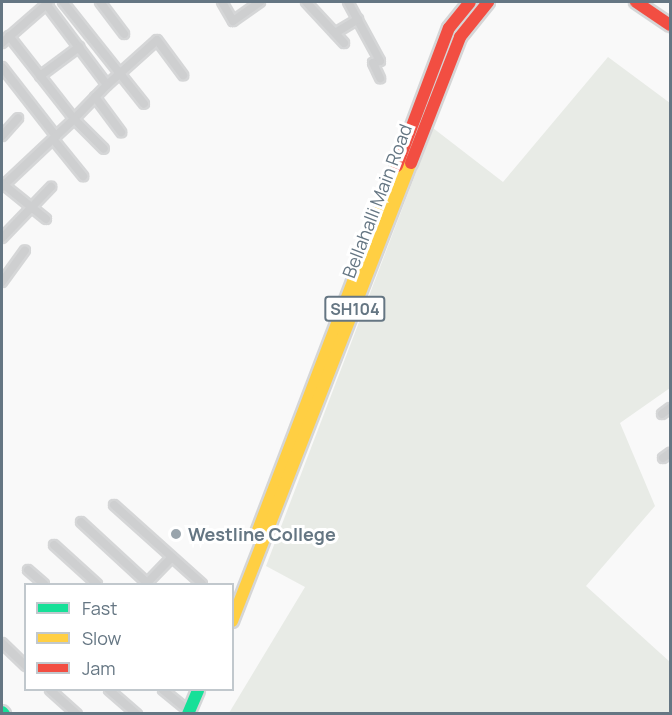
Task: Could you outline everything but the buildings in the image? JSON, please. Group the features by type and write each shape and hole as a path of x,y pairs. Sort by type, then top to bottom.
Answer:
{"main road":[{"name":"Bellahalli Main Road","path":"234,594 449,28 470,2"},
{"name":"Bellahalli Main Road","path":"234,613 460,37 488,2"},
{"path":"636,2 670,26"},
{"path":"191,713 198,691"},
{"path":"191,713 205,691"}],"street":[{"path":"63,2 144,104"},
{"path":"100,2 124,34"},
{"path":"222,2 233,21 260,2"},
{"path":"306,2 344,43"},
{"path":"348,2 380,60 372,60 380,78"},
{"path":"2,43 47,3 107,85"},
{"path":"334,33 358,19"},
{"path":"9,36 74,119 104,149"},
{"path":"46,219 2,185 55,138 120,72 157,40 183,75"},
{"path":"40,76 79,47"},
{"path":"2,67 83,176"},
{"path":"95,97 121,132"},
{"path":"2,136 18,118"},
{"path":"2,238 51,187"},
{"path":"2,282 25,250"},
{"path":"662,414 670,408"},
{"path":"114,505 200,583"},
{"path":"81,522 146,583"},
{"path":"54,544 95,583"},
{"path":"148,583 172,556"},
{"path":"28,570 42,583"},
{"path":"2,643 24,664"},
{"path":"52,691 77,714"},
{"path":"111,691 137,714"},
{"path":"165,691 191,713"}],"shaded area":[{"path":"608,57 670,103 670,388 620,423 655,506 586,586 670,662 670,713 229,713 305,587 266,566 433,128 503,182"}],"traffic: fast":[{"path":"188,714 198,691"}],"traffic: slow":[{"path":"234,616 411,163"},
{"path":"257,533 397,166"}],"traffic: jam":[{"path":"397,166 449,28 470,2"},
{"path":"411,163 460,37 488,2"},
{"path":"636,2 670,25"}],"place":[{"name":"Westline College","path":"176,534"}]}
